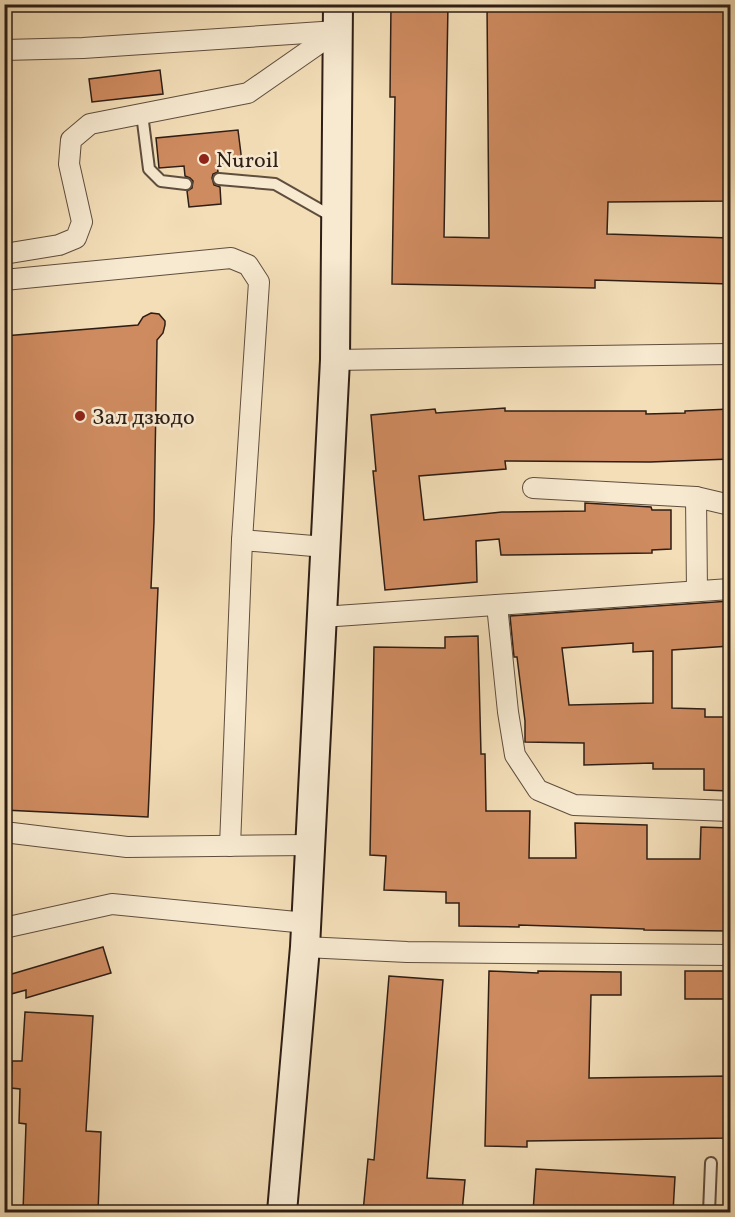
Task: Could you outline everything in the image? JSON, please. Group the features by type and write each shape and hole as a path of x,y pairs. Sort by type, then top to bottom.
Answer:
{"main road":[{"path":"282,1212 305,935 335,360 337,18"}],"street":[{"path":"4,50 83,48 337,18"},
{"path":"4,254 59,245 76,238 82,222 69,164 71,140 90,124 248,93 337,18"},
{"path":"4,280 231,258 248,265 259,282 242,540 230,846"},
{"path":"335,360 730,354"},
{"path":"533,488 696,497 730,505"},
{"path":"696,497 697,591"},
{"path":"242,540 325,547"},
{"path":"322,617 730,589"},
{"path":"497,605 508,712 516,755 538,790 574,805 730,812"},
{"path":"4,832 127,847 310,845"},
{"path":"4,928 112,904 407,952 730,955"}],"lane":[{"path":"142,114 149,169 161,181 186,184"},
{"path":"219,179 275,184 336,219"},
{"path":"709,1212 711,1163"}],"building":[{"path":"391,4 448,4 444,237 489,238 487,4 730,4 730,201 608,202 607,234 730,238 730,284 595,280 595,288 392,284 395,97 390,97"},
{"path":"160,70 163,94 92,102 89,79"},
{"path":"238,130 242,162 217,164 218,172 213,174 212,178 214,185 220,187 221,204 189,207 187,191 192,188 193,181 185,176 184,166 159,168 156,138"},
{"path":"151,313 159,314 165,321 165,325 163,333 157,340 151,588 158,588 148,817 4,810 6,493 4,493 4,336 138,325 143,317"},
{"path":"505,408 505,411 646,411 646,414 730,409 730,459 650,462 505,461 506,469 419,476 424,520 502,512 585,511 585,503 651,507 652,510 671,510 671,549 652,550 652,553 501,555 499,539 476,541 477,582 385,590 373,471 376,471 371,415 435,409 436,413"},
{"path":"730,601 730,646 672,650 672,708 705,709 705,717 730,717 730,791 704,790 704,769 653,769 653,763 584,765 584,743 525,742 525,721 517,657 514,657 510,616","holes":["633,643 633,652 653,651 653,703 569,705 562,648"]},
{"path":"478,636 481,754 485,754 486,811 530,811 529,858 576,858 575,823 647,825 647,859 700,859 701,827 730,828 730,931 519,925 519,927 459,926 459,903 446,903 446,892 384,890 386,856 370,855 374,647 445,648 445,637"},
{"path":"103,947 111,973 26,998 26,990 11,994 5,976"},
{"path":"489,971 621,972 621,995 591,995 589,1078 730,1076 730,1138 527,1141 527,1147 485,1146"},
{"path":"685,971 730,971 730,999 685,999"},
{"path":"389,976 443,980 427,1178 465,1180 462,1212 363,1212 368,1159 374,1160"},
{"path":"25,1012 93,1016 86,1131 101,1132 98,1212 23,1212 26,1124 19,1123 20,1089 11,1088 12,1061 22,1061"},
{"path":"536,1169 675,1177 673,1212 533,1212"}],"place":[{"name":"Nuroil","path":"204,159"},
{"name":"Зал дзюдо","path":"80,416"}]}
